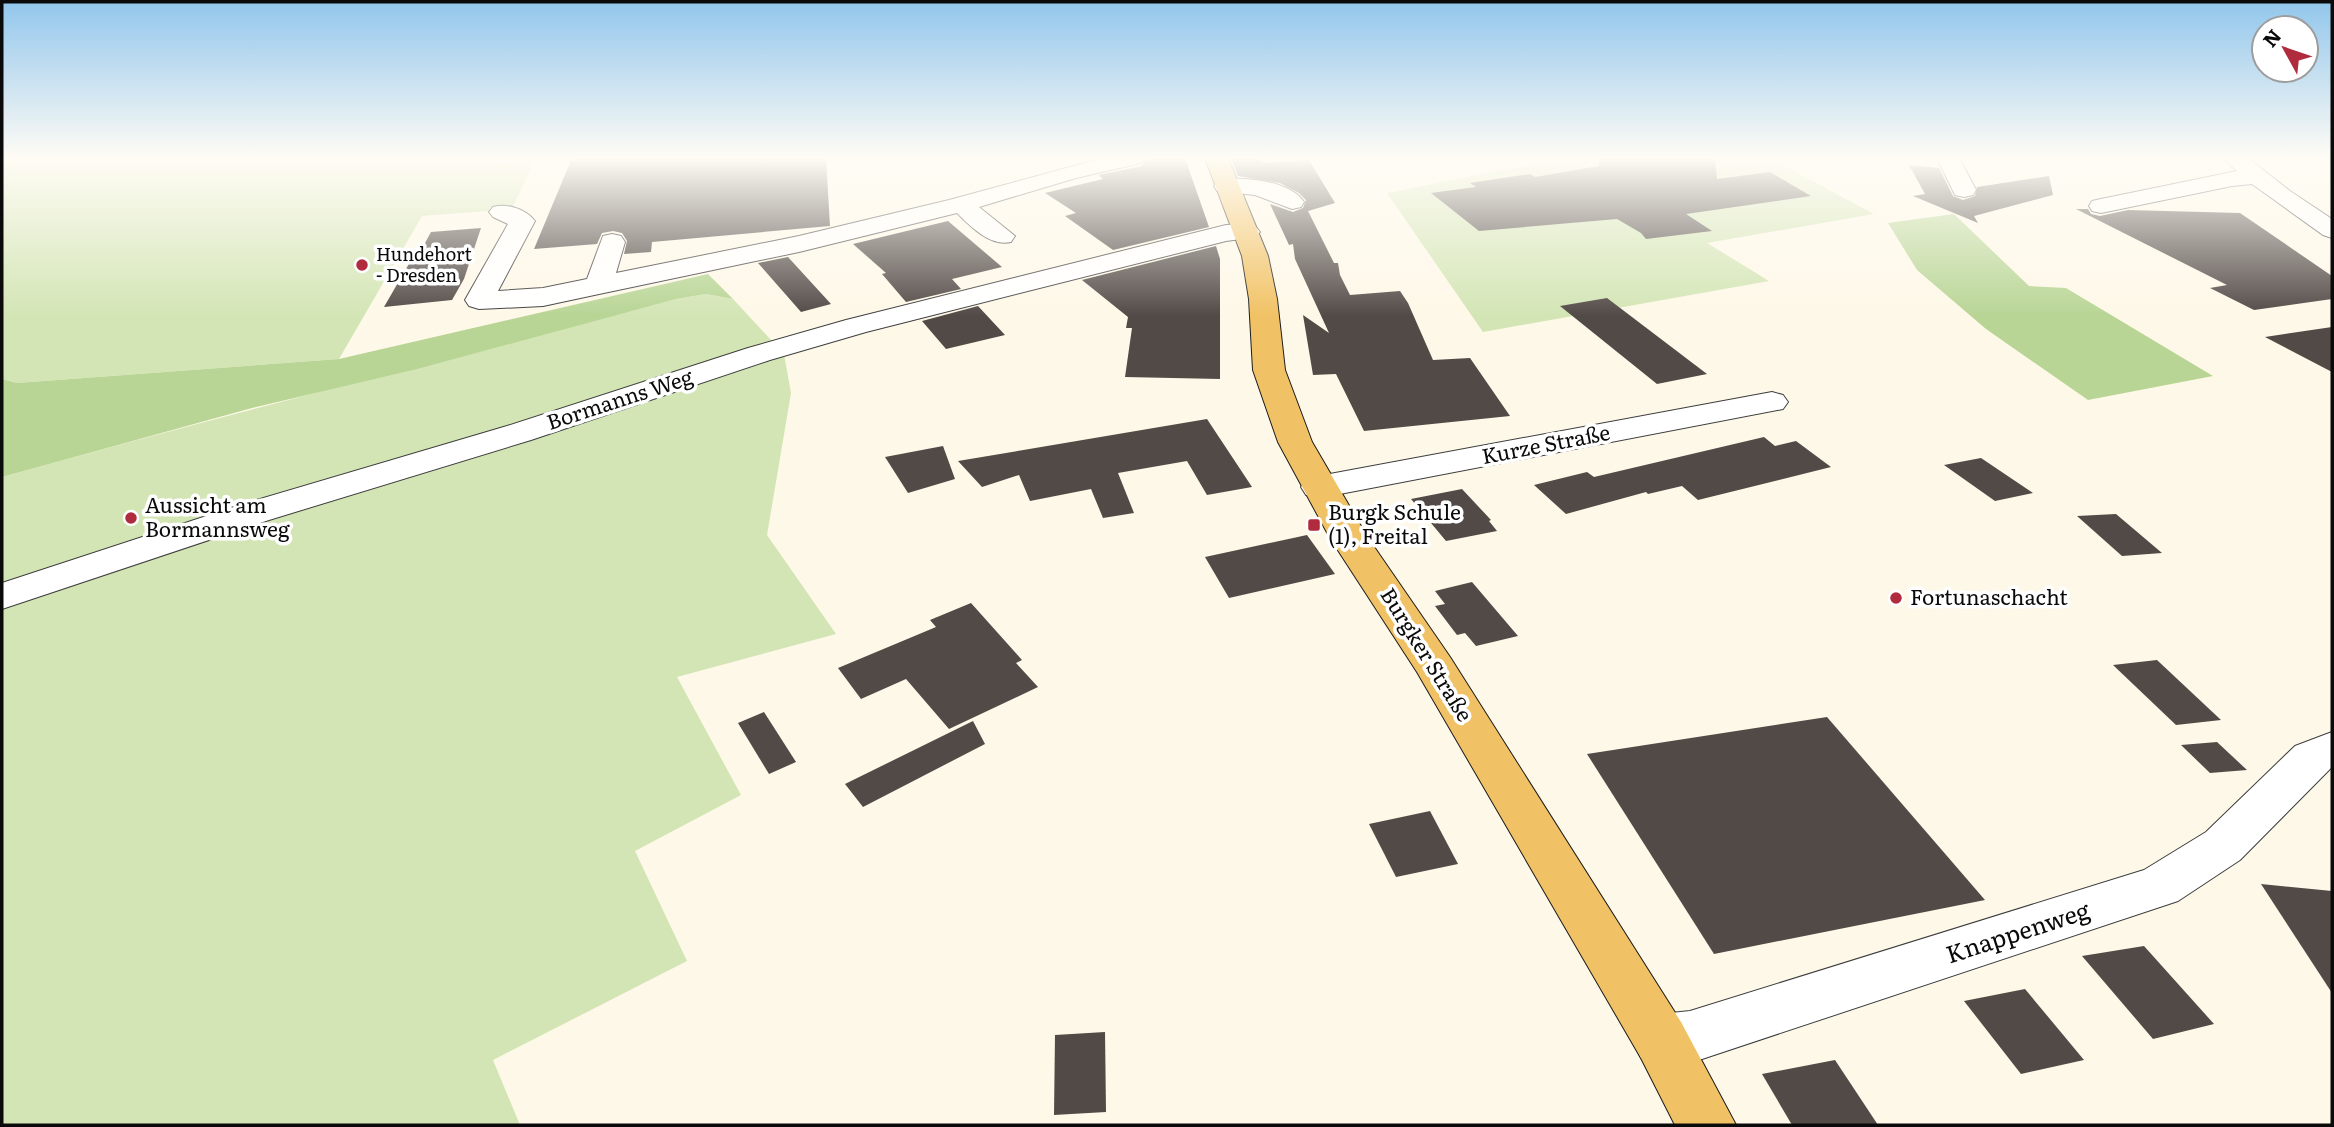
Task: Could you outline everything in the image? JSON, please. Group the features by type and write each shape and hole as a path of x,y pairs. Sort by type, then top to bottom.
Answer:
{"main road":[{"name":"Burgker Straße","path":"1238,211 1259,275 1272,381 1295,442 1319,487 1485,748 1661,1040 1706,1125"}],"street":[{"path":"502,212 522,221 478,300 543,297 599,286 799,244 933,211"},
{"path":"969,211 1002,236"},
{"path":"2304,211 2332,230"},
{"name":"Bormanns Weg","path":"2,596 256,512 519,433 856,326 1226,233 1247,232"},
{"path":"599,286 612,242"},
{"name":"Kurze Straße","path":"1319,487 1772,402"},
{"name":"Knappenweg","path":"1661,1040 1690,1037 2160,886 2223,846 2311,758 2332,748"}],"green space":[{"path":"2,211 492,211 422,216 339,359 17,383 2,379"},
{"path":"1399,211 1868,211 1874,214 1707,243 1769,281 1483,332"},
{"path":"1954,214 2029,286 2066,288 2213,376 2088,400 1986,329 1917,270 1888,223"},
{"path":"708,274 733,299 706,294 676,299 417,369 252,408 2,477 2,379 17,383 339,359"},
{"path":"706,294 733,299 784,354 791,393 767,535 836,634 677,677 741,795 635,851 687,961 493,1060 520,1125 2,1125 2,477 676,299"}],"building":[{"path":"550,211 829,211 830,226 652,242 651,252 624,254 627,241 622,233 613,231 602,233 597,244 534,249"},
{"path":"1072,211 1203,211 1209,227 1113,250 1065,216 1076,213"},
{"path":"1273,211 1309,211 1334,263 1338,263 1340,275 1350,295 1400,291 1433,360 1470,358 1510,416 1364,431 1336,374 1313,375 1303,315 1329,333 1295,259 1293,244 1289,245"},
{"path":"1453,211 1710,211 1686,214 1712,231 1646,239 1641,233 1617,219 1479,231"},
{"path":"1948,211 1994,211 1974,216 1978,223"},
{"path":"2079,211 2089,211 2091,214 2100,216 2125,211 2240,213 2332,276 2332,299 2254,310 2210,288 2227,285"},
{"path":"948,221 1002,267 952,279 961,289 906,302 882,274 886,273 853,244"},
{"path":"481,228 464,279 452,300 384,307 414,255 419,254 431,232"},
{"path":"1216,246 1220,259 1220,379 1125,377 1132,328 1126,328 1128,317 1082,280"},
{"path":"788,257 831,304 801,312 758,263"},
{"path":"1607,298 1707,374 1657,384 1560,306"},
{"path":"978,306 1005,335 946,349 922,321"},
{"path":"2332,327 2332,372 2265,337"},
{"path":"1207,419 1252,487 1207,495 1187,461 1118,473 1134,513 1103,518 1091,489 1030,501 1019,475 982,487 958,461"},
{"path":"1764,437 1775,446 1796,441 1831,467 1698,500 1682,486 1648,494 1646,492 1566,514 1534,485 1587,472 1594,477"},
{"path":"943,446 955,479 908,493 885,457"},
{"path":"1981,458 2033,493 1995,501 1944,465"},
{"path":"1462,489 1491,520 1489,521 1497,531 1446,541 1411,499"},
{"path":"2116,514 2162,553 2122,556 2077,516"},
{"path":"1307,535 1335,574 1229,598 1205,557"},
{"path":"1472,582 1518,636 1476,646 1465,633 1457,635 1435,606 1445,604 1435,591"},
{"path":"971,603 1022,660 1016,663 1038,687 949,729 906,679 861,699 838,668 936,627 930,620"},
{"path":"2157,660 2221,720 2176,725 2113,665"},
{"path":"764,712 796,762 769,774 738,723"},
{"path":"1827,717 1985,900 1714,954 1587,754"},
{"path":"973,721 985,744 863,807 845,784"},
{"path":"2217,742 2247,770 2210,773 2181,745"},
{"path":"1430,811 1458,864 1396,877 1369,824"},
{"path":"2261,884 2332,891 2332,993"},
{"path":"2144,946 2214,1024 2153,1039 2082,956"},
{"path":"2025,989 2084,1060 2021,1074 1964,1001"},
{"path":"1105,1032 1106,1112 1054,1115 1055,1035"},
{"path":"1835,1060 1878,1125 1792,1125 1762,1074"}],"place":[{"name":"Hundehort - Dresden","path":"362,265"},
{"name":"Aussicht am Bormannsweg","path":"131,518"},
{"name":"Burgk Schule (1), Freital","path":"1314,525"},
{"name":"Fortunaschacht","path":"1896,598"}]}
